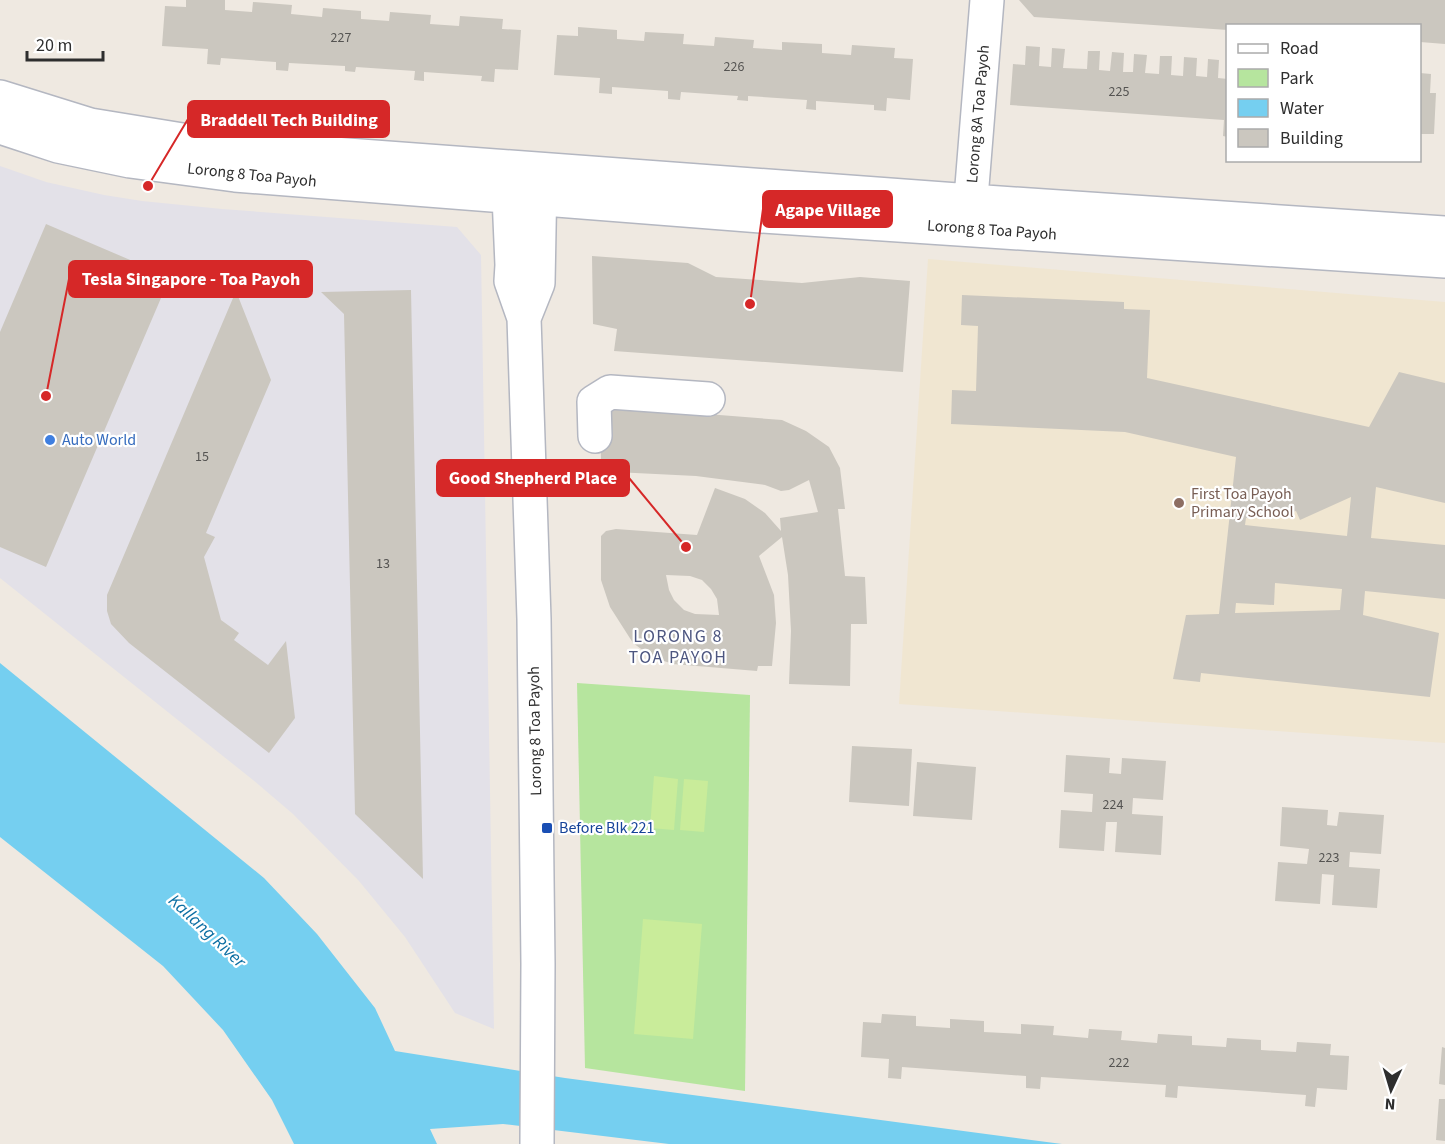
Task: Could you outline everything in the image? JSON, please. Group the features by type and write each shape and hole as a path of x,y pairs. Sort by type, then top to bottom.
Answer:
{"street":[{"name":"Lorong 8A Toa Payoh","path":"961,214 967,0"},
{"name":"Lorong 8A Toa Payoh","path":"961,214 987,0"},
{"name":"Lorong 8 Toa Payoh","path":"0,97 62,132 130,161 235,175 524,182 761,216 961,214 1445,232"},
{"name":"Lorong 8 Toa Payoh","path":"0,127 62,132"},
{"name":"Lorong 8 Toa Payoh","path":"524,182 538,283 525,318 534,619 537,1144"},
{"name":"Lorong 8 Toa Payoh","path":"961,214 1445,261"},
{"path":"595,436 594,402 610,392 708,399"}],"shaded area":[{"path":"0,166 46,182 142,201 457,227 481,255 494,1029 455,1013 405,937 359,881 293,814 0,578"},
{"name":"First Toa Payoh Primary School","path":"928,259 1445,302 1445,743 899,704"}],"green space":[{"path":"577,683 750,695 745,1091 585,1068"},
{"path":"654,776 678,779 674,830 650,828"},
{"path":"684,779 708,781 704,832 680,830"},
{"path":"643,919 702,924 693,1039 634,1034"}],"water":[{"name":"Kallang River","path":"0,663 264,878 317,934 375,1008 395,1051 565,1078 1062,1144 669,1144 503,1124 430,1129 437,1144 294,1144 272,1100 223,1030 163,966 0,837"}],"building":[{"path":"186,0 225,0 225,10 252,12 253,2 292,5 291,14 322,17 323,8 361,11 361,19 389,21 390,12 431,15 430,24 459,26 460,16 503,19 502,29 521,30 518,70 495,69 494,82 481,81 482,76 424,72 424,81 414,80 415,71 356,67 355,72 345,71 345,66 289,63 288,71 276,70 276,62 221,58 220,65 207,64 208,49 162,46 165,6 186,7"},
{"path":"1019,0 1445,0 1445,44 1421,42 1421,24 1226,24 1226,30 1034,17"},
{"path":"578,27 617,30 617,39 644,41 645,32 684,34 683,44 714,46 715,37 754,40 753,48 782,50 782,42 822,44 822,53 851,55 852,45 895,48 894,58 913,59 910,100 887,98 886,111 874,110 874,105 816,101 816,110 806,109 807,100 748,96 748,101 737,100 738,96 681,92 680,100 668,99 668,91 612,87 612,94 599,93 600,78 554,75 557,35 578,36"},
{"path":"1026,46 1040,47 1039,66 1051,67 1052,48 1065,49 1063,68 1087,69 1088,51 1100,51 1099,70 1110,71 1112,52 1124,53 1123,72 1133,72 1134,54 1147,55 1145,73 1159,74 1160,56 1172,56 1171,75 1183,76 1184,57 1197,58 1196,76 1207,77 1208,59 1219,60 1218,78 1226,79 1226,137 1223,136 1224,120 1010,105 1013,64 1025,65"},
{"path":"1421,73 1431,74 1430,93 1436,93 1434,134 1421,134"},
{"name":"Auto World","path":"46,224 170,277 46,567 0,547 0,332"},
{"path":"592,256 688,263 716,277 802,283 860,277 910,281 903,372 614,351 617,329 593,324"},
{"path":"411,290 423,879 355,814 344,314 321,292"},
{"path":"236,291 271,380 206,533 215,537 204,557 221,620 239,633 234,640 268,665 286,641 295,718 269,753 129,643 111,624 107,611 107,595"},
{"path":"962,295 1124,302 1124,309 1150,310 1147,378 1369,427 1399,372 1445,383 1445,503 1376,487 1371,538 1445,545 1445,599 1365,591 1363,615 1439,633 1430,697 1201,673 1200,682 1173,679 1186,615 1219,614 1236,457 1125,432 951,424 952,390 976,391 978,326 961,325","holes":["1351,497 1347,536 1245,525 1246,518 1272,518 1296,511 1300,520","1275,583 1342,589 1340,610 1235,613 1236,603 1274,605"]},
{"path":"605,406 782,420 806,431 829,447 840,468 845,509 838,509 845,576 865,577 867,624 851,624 850,686 789,684 791,631 788,575 782,537 759,556 774,595 776,623 772,666 758,666 757,671 673,664 652,657 633,643 610,607 601,580 601,536 606,531 616,529 697,535 715,488 745,499 765,513 781,531 780,518 818,512 809,480 789,490 781,491 765,485 696,476 615,472 604,467 601,460 600,417","holes":["666,575 690,576 702,580 711,589 717,599 719,615 695,614 684,610 674,600"]},
{"path":"852,746 912,749 909,806 849,802"},
{"path":"1066,755 1110,758 1109,773 1121,774 1122,758 1166,761 1163,800 1133,798 1132,814 1163,816 1161,855 1115,852 1117,822 1106,822 1104,851 1059,848 1061,810 1092,812 1093,794 1064,792"},
{"path":"917,762 976,767 972,820 913,816"},
{"path":"1282,807 1328,810 1327,825 1337,826 1339,812 1384,815 1381,854 1350,852 1349,867 1380,869 1377,908 1332,905 1334,875 1322,874 1320,904 1275,901 1278,862 1307,864 1309,849 1280,846"},
{"path":"882,1014 916,1016 916,1026 950,1028 950,1019 984,1021 984,1032 1021,1034 1021,1024 1054,1026 1053,1035 1088,1038 1089,1029 1122,1031 1121,1040 1157,1043 1158,1034 1192,1036 1192,1045 1226,1047 1227,1038 1261,1040 1261,1050 1296,1052 1297,1042 1331,1044 1330,1055 1349,1056 1347,1090 1317,1088 1315,1107 1305,1106 1306,1095 1178,1086 1177,1098 1165,1097 1166,1085 1041,1077 1040,1089 1026,1088 1026,1076 902,1067 901,1079 888,1078 889,1059 861,1057 863,1022 881,1023"},
{"path":"1442,1047 1445,1048 1445,1085 1439,1084"},
{"path":"1439,1099 1445,1099 1445,1141 1436,1140"}],"place":[{"name":"Braddell Tech Building","path":"148,186"},
{"name":"Agape Village","path":"750,304"},
{"name":"Tesla Singapore - Toa Payoh","path":"46,396"},
{"name":"Auto World","path":"50,440"},
{"name":"First Toa Payoh Primary School","path":"1179,503"},
{"name":"Good Shepherd Place","path":"686,547"},
{"name":"Before Blk 221","path":"547,828"}],"district":[{"name":"LORONG 8 TOA PAYOH","path":"678,646"}]}
